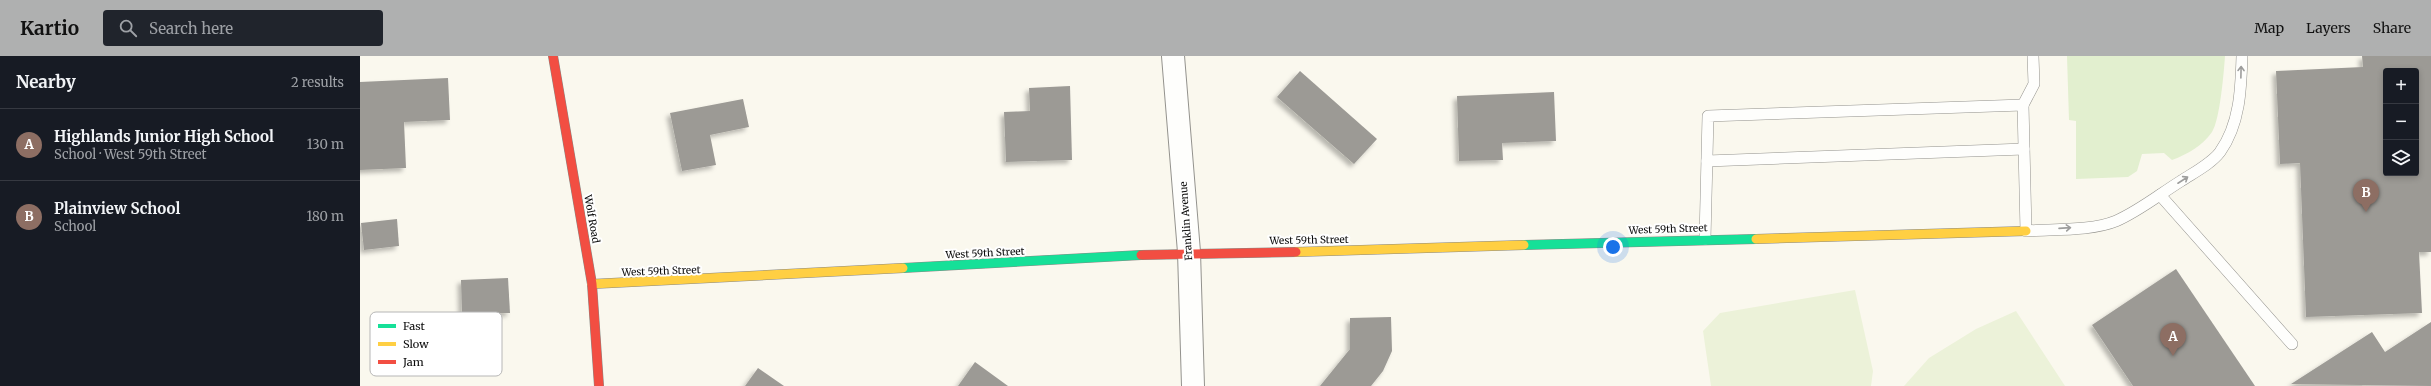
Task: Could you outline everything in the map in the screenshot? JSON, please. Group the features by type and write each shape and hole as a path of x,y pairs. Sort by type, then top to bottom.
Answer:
{"street":[{"name":"Wolf Road","path":"553,56 592,284 598,386"},
{"name":"Franklin Avenue","path":"1173,56 1189,252 1193,386"},
{"name":"West 59th Street","path":"592,284 702,281 1189,252 1282,252 2026,231"}],"lane":[{"path":"2033,56 2034,84 2023,105 2026,231 2093,226 2115,221 2160,195 2207,164 2219,153 2236,119 2241,92 2242,56"},
{"path":"1705,239 1708,116 2023,105"},
{"path":"1707,161 2024,150"},
{"path":"2160,195 2292,344"}],"green space":[{"path":"2067,56 2225,56 2223,83 2215,126 2208,137 2194,149 2172,160 2164,153 2142,154 2137,171 2128,177 2076,179 2076,121 2069,120"},
{"path":"1855,290 1873,371 1871,386 1711,386 1703,331 1720,313"},
{"path":"2016,311 2065,386 1904,386 1929,358 1976,329"}],"building":[{"path":"2362,56 2431,56 2431,252 2419,252 2422,313 2306,317 2300,163 2280,164 2276,71 2363,67"},
{"path":"1300,71 1377,139 1354,164 1277,97"},
{"path":"448,78 450,120 404,122 406,168 360,170 360,82"},
{"path":"1070,86 1072,160 1006,162 1004,112 1030,111 1029,88"},
{"path":"1554,92 1556,141 1502,143 1503,160 1459,161 1457,96"},
{"path":"743,99 749,127 710,135 716,165 682,171 670,113"},
{"path":"397,219 399,246 364,250 361,223"},
{"path":"2176,269 2255,386 2133,386 2092,325"},
{"path":"508,278 510,313 462,312 461,280"},
{"path":"1391,317 1392,351 1383,371 1371,386 1320,386 1350,349 1350,318"},
{"path":"2431,322 2431,386 2291,384 2372,332 2385,352"},
{"path":"975,362 1008,386 958,386"},
{"path":"758,368 784,386 745,386"}],"traffic: fast":[{"path":"1524,245 1756,239"},
{"path":"903,268 1141,255"}],"traffic: slow":[{"path":"1756,239 2026,231"},
{"path":"1296,252 1524,245"},
{"path":"592,284 903,268"}],"traffic: jam":[{"path":"553,56 592,284 599,386"},
{"path":"1141,255 1296,252"}],"place":[{"name":"Plainview School","path":"2366,212"},
{"name":"Highlands Junior High School","path":"2173,356"}]}
